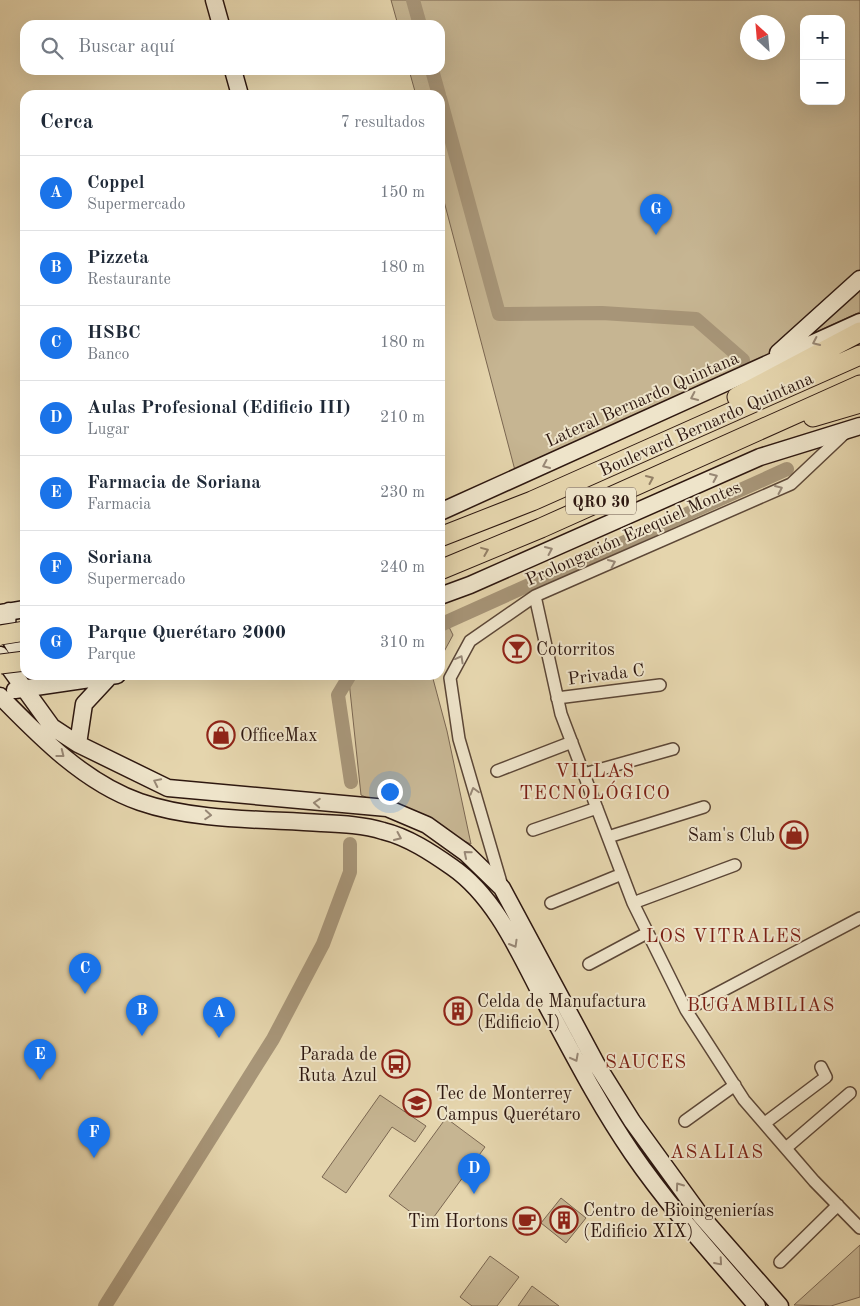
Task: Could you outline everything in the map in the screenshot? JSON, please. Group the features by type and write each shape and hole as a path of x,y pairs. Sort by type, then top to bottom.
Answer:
{"main road":[{"path":"214,0 220,20"},
{"path":"234,75 239,90"},
{"path":"767,377 860,279"},
{"name":"Lateral Bernardo Quintana","path":"767,377 860,322"},
{"path":"767,377 860,332"},
{"name":"Boulevard Bernardo Quintana","path":"445,535 532,501 662,444 767,377 860,355"},
{"name":"Boulevard Bernardo Quintana","path":"445,568 541,528 729,444 795,419 860,385"},
{"name":"Lateral Bernardo Quintana","path":"445,510 744,392"},
{"path":"795,419 860,403"},
{"path":"445,594 470,585 760,457 854,428"},
{"path":"12,611 6,623 7,634 20,654"},
{"path":"0,635 20,633"},
{"name":"Prolongación Ezequiel Montes","path":"0,655 24,689 46,732 78,744 168,788 387,808 435,831 466,852 502,888 597,1065 632,1121 701,1216 780,1306"},
{"path":"0,664 20,662"},
{"path":"73,680 77,681"},
{"path":"0,694 84,680"},
{"path":"78,744 84,704 109,680"},
{"name":"Prolongación Ezequiel Montes","path":"0,694 107,786 139,802 179,813 351,825 384,831 420,847 455,869 486,899 513,942 584,1075 632,1153 688,1227 758,1306"}],"street":[{"name":"Prolongación Ezequiel Montes","path":"502,888 458,739 450,678 470,640 535,596 791,484 854,428"},
{"path":"535,596 557,698 572,742 633,903 686,1010 734,1085 765,1124 860,1228"},
{"name":"Privada C","path":"557,698 660,685"},
{"path":"497,771 572,742"},
{"path":"584,774 673,749"},
{"path":"608,837 704,807"},
{"path":"533,830 597,808"},
{"path":"633,903 735,865"},
{"path":"550,903 622,874"},
{"path":"686,1010 860,918"},
{"path":"589,964 647,933"},
{"path":"765,1124 826,1077 821,1067"},
{"path":"685,1121 734,1085"},
{"path":"786,1148 850,1093"},
{"path":"780,1262 838,1205"}],"shaded area":[{"path":"391,0 860,0 860,312 791,343 766,364 517,478 445,205 445,90 415,90 410,75 445,75 445,20 397,20"},
{"path":"449,627 453,635 445,650 445,629"},
{"path":"433,680 447,731 471,844 361,795 349,681"},
{"path":"380,1095 426,1126 415,1142 392,1127 346,1193 322,1177"},
{"path":"446,1118 485,1147 428,1225 389,1196"},
{"path":"561,1198 586,1218 566,1243 541,1223"},
{"path":"860,1245 860,1297 831,1306 794,1305"},
{"path":"490,1256 519,1277 497,1306 472,1306 460,1297"},
{"path":"532,1286 559,1306 518,1306"}],"waterway":[{"path":"413,0 419,20"},
{"path":"433,75 438,90"},
{"path":"445,116 499,314 602,313 696,319 743,360"},
{"path":"445,623 787,469"},
{"path":"347,680 338,695 351,782"},
{"path":"105,1306 273,1039 323,944 350,872 350,844"}],"place":[{"name":"Parque Querétaro 2000","path":"656,235"},
{"name":"Cotorritos","path":"517,649"},
{"name":"OfficeMax","path":"221,735"},
{"name":"Sam's Club","path":"794,835"},
{"name":"HSBC","path":"85,994"},
{"name":"Celda de Manufactura (Edificio I)","path":"458,1011"},
{"name":"Pizzeta","path":"142,1036"},
{"name":"Coppel","path":"219,1038"},
{"name":"Parada de Ruta Azul","path":"396,1064"},
{"name":"Farmacia de Soriana","path":"40,1080"},
{"name":"Tec de Monterrey Campus Querétaro","path":"417,1103"},
{"name":"Soriana","path":"94,1158"},
{"name":"Aulas Profesional (Edificio III)","path":"474,1194"},
{"name":"Centro de Bioingenierías (Edificio XIX)","path":"564,1220"},
{"name":"Tim Hortons","path":"527,1221"}],"district":[{"name":"VILLAS TECNOLÓGICO","path":"595,781"},
{"name":"LOS VITRALES","path":"724,935"},
{"name":"BUGAMBILIAS","path":"761,1004"},
{"name":"SAUCES","path":"646,1061"},
{"name":"ASALIAS","path":"717,1151"}]}
